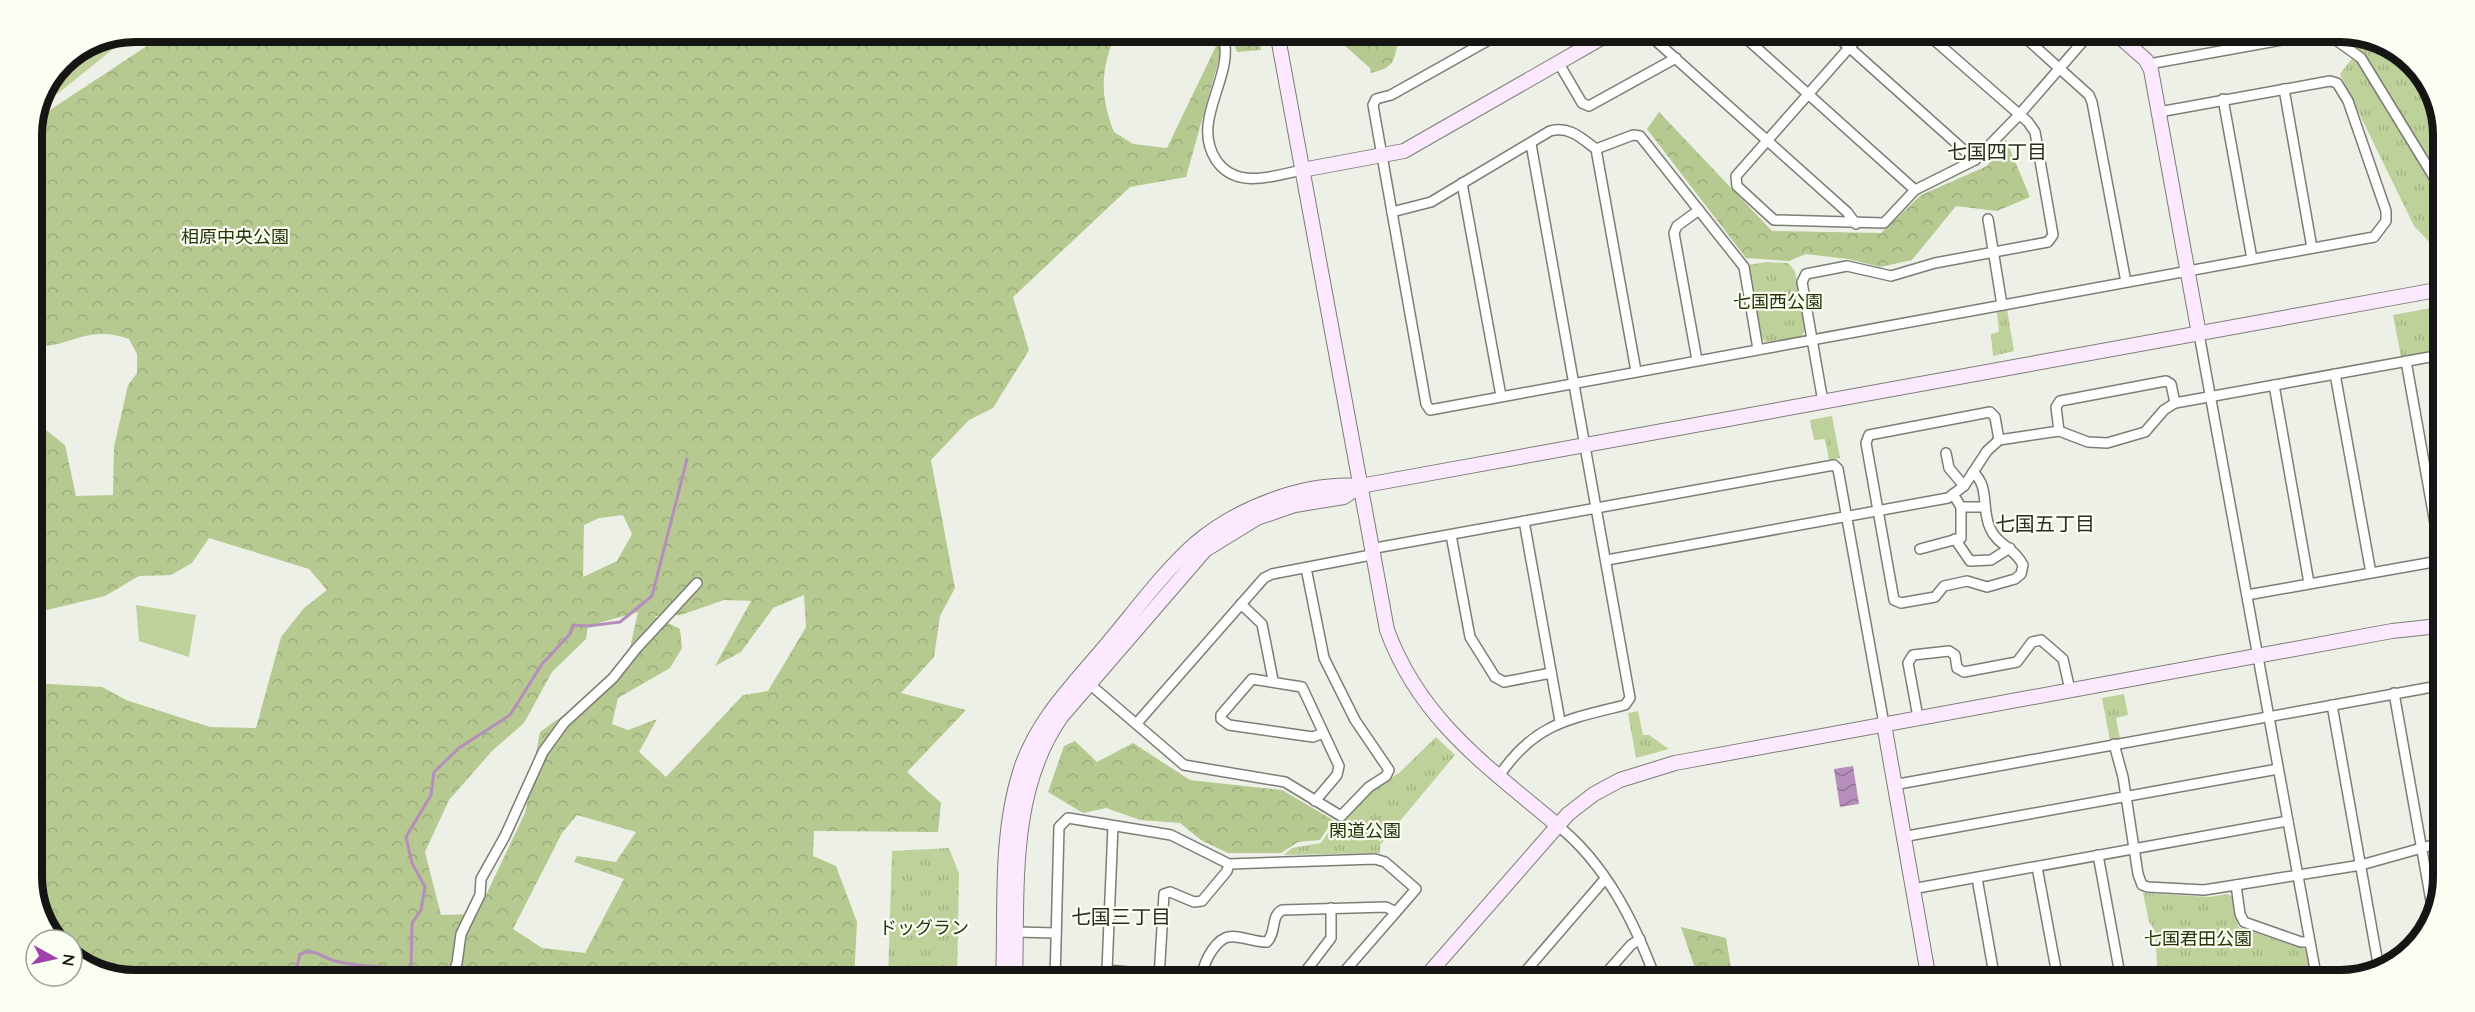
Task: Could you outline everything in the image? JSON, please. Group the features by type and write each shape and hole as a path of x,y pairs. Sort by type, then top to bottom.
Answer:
{"street":[{"path":"1224,42 1227,54 1206,134 1218,162 1236,176 1251,179 1411,148 1594,42"},
{"path":"1279,42 1387,630 1411,683 1443,726 1582,846 1605,879 1640,939 1652,970"},
{"path":"1485,42 1392,95 1376,99 1373,105 1430,410 2374,237 2386,221 2386,211 2348,101 2340,85 2330,81 2160,112"},
{"path":"1658,42 1847,212 1856,224"},
{"path":"1750,42 1915,190"},
{"path":"1843,42 1976,159"},
{"path":"1854,42 1736,176 1737,186 1778,221 1884,223 1915,190 1976,159 2019,115 2082,42"},
{"path":"1823,402 1802,282 1806,274 1847,266 1891,276 1935,263 2048,242 2053,235 2035,132 1936,42"},
{"path":"2030,42 2060,68 2092,102 2126,282"},
{"path":"2125,42 2149,64 2160,112 2315,970"},
{"path":"2149,64 2271,42"},
{"path":"2339,42 2361,58 2433,176"},
{"path":"1558,62 1582,103 1589,106 1676,58"},
{"path":"2284,89 2312,248"},
{"path":"2223,99 2252,259"},
{"path":"1392,212 1431,202 1550,131 1561,128 1571,131 1596,148 1636,371"},
{"path":"1596,148 1633,135 1640,136 1744,267 1758,350"},
{"path":"1499,776 1528,743 1560,721 1625,705 1630,699 1607,560 1530,144"},
{"path":"1462,183 1501,396"},
{"path":"1697,360 1674,233 1677,225 1699,210"},
{"path":"1988,219 2002,305"},
{"path":"1004,970 1008,837 1015,789 1039,728 1057,702 1084,680 1205,550 1257,518 1295,505 1344,496 1360,486 2433,291"},
{"path":"1607,560 1847,515 1927,503 1953,494 1964,486 1987,451 1999,440 2059,431 2088,441 2107,443 2145,432 2164,411 2175,403 2433,356"},
{"path":"2406,361 2433,512"},
{"path":"2335,374 2371,573"},
{"path":"2059,431 2056,407 2060,400 2166,381 2171,384 2175,403"},
{"path":"2274,385 2309,583"},
{"path":"1973,471 1982,480 1989,526 1997,541 2010,548 2023,565 2021,574 2015,579 1987,587 1967,581 1944,586 1935,597 1901,603 1894,600 1866,443 1872,433 1990,412 1995,417 1999,440"},
{"path":"1946,453 1949,468 1964,486"},
{"path":"1137,723 1258,584 1272,574 1451,535 1834,465 1838,469 1847,515 1927,970"},
{"path":"1920,549 1961,538 1961,507 1953,494"},
{"path":"1961,507 1985,507"},
{"path":"1524,521 1560,721"},
{"path":"1451,535 1470,637 1495,677 1504,682 1551,673"},
{"path":"1955,539 1970,561 1991,560 2010,548"},
{"path":"2247,595 2433,562"},
{"path":"1084,680 1184,765 1281,781 1341,816 1389,772 1355,720 1324,658 1306,568"},
{"path":"454,970 461,934 480,895 481,879 505,836 543,752 564,723 613,678 636,649 697,583"},
{"path":"1241,604 1262,624 1273,680"},
{"path":"1433,970 1557,825 1594,794 1620,780 1653,768 1918,717 2392,631 2433,627"},
{"path":"1918,717 1908,663 1913,655 1949,651 1954,655 1957,668 1964,672 2017,662 2032,642 2041,640 2063,660 2070,690"},
{"path":"1315,801 1339,769 1323,733 1302,687 1273,680 1256,678 1248,680 1223,711 1221,720 1229,725 1313,737 1323,733"},
{"path":"1015,970 1020,838 1032,772 1053,728 1084,680"},
{"path":"1893,785 2433,687"},
{"path":"2394,693 2430,898"},
{"path":"2332,705 2378,962"},
{"path":"2114,744 2126,796 2140,881 2148,887 2204,890 2361,865 2433,845"},
{"path":"1902,837 2278,769"},
{"path":"1055,970 1062,823 1068,818 1171,836 1229,864 1380,860 1416,889 1346,970"},
{"path":"1912,889 2288,821"},
{"path":"1107,970 1113,826"},
{"path":"2098,855 2119,970"},
{"path":"1159,970 1164,894 1170,892 1194,902 1202,901 1227,870 1229,864"},
{"path":"2037,867 2056,970"},
{"path":"1977,878 1993,970"},
{"path":"1527,970 1605,879"},
{"path":"2236,885 2240,914 2244,921 2301,942 2309,942"},
{"path":"1203,970 1225,938 1268,942 1272,936 1275,916 1279,911 1386,907 1396,912"},
{"path":"1307,970 1331,938 1331,908"},
{"path":"1016,932 1056,933"},
{"path":"1609,970 1631,945 1640,939"}],"green space":[{"name":"相原中央公園","path":"153,42 1113,42 1107,58 1104,93 1114,132 1133,144 1167,148 1218,42 1221,52 1186,177 1130,187 1013,297 1029,350 993,408 969,420 931,460 955,588 940,616 934,657 901,693 966,710 907,772 941,803 938,832 814,831 813,856 836,866 857,922 855,970 135,970 99,963 84,955 84,928 57,928 47,907 42,883 42,684 102,687 126,700 210,727 256,728 281,637 304,608 327,590 309,569 209,538 192,563 171,575 139,576 105,596 42,610 42,427 65,445 76,496 113,495 114,447 128,385 137,373 137,354 129,339 100,334 42,346 42,129 45,114","holes":["623,515 632,534 617,561 583,577 584,525 599,518","804,595 806,627 768,691 743,695 666,777 639,752 657,719 628,730 612,724 618,698 670,668 682,648 680,629 654,616 681,615 724,600 751,601 715,666 741,652 773,608","638,612 625,671 540,732 525,813 477,914 441,915 425,852 449,800 492,751 524,723 552,672 586,639 588,626","577,815 636,832 616,862 577,856 574,862 624,879 585,953 542,948 513,929 562,833"]},
{"path":"1234,42 1260,42 1261,50 1237,52"},
{"path":"1343,42 1399,42 1394,58 1388,67 1371,73 1370,68"},
{"path":"2349,43 2376,49 2401,65 2417,83 2428,105 2433,129 2433,246 2414,226 2340,74 2359,50"},
{"path":"119,44 49,101 61,78 74,65 88,54"},
{"path":"1659,112 1772,231 1881,233 1921,195 1987,166 2006,140 2030,197 1997,211 1956,206 1912,260 1880,267 1848,259 1806,254 1789,261 1746,258 1647,129"},
{"name":"七国西公園","path":"1766,262 1788,263 1795,271 1805,330 1802,336 1766,342 1762,339 1749,265"},
{"path":"2433,308 2433,351 2401,357 2393,315"},
{"path":"2007,309 2014,351 1993,356 1991,334 1999,332 1997,312"},
{"path":"1832,416 1840,458 1829,460 1825,439 1814,440 1810,420"},
{"path":"136,605 196,615 189,657 139,641"},
{"path":"2124,694 2128,715 2116,718 2120,739 2110,741 2102,698"},
{"path":"1638,711 1643,735 1649,735 1669,749 1636,758 1628,713"},
{"name":"閑道公園","path":"1436,737 1455,755 1380,845 1380,853 1284,855 1292,848 1321,843 1336,821 1342,823 1367,795 1399,773"},
{"path":"1075,741 1097,762 1133,743 1190,780 1282,790 1333,820 1320,840 1298,842 1281,853 1228,853 1201,840 1180,823 1140,820 1106,808 1083,813 1048,792 1064,746"},
{"name":"ドッグラン","path":"949,848 959,874 957,970 888,970 892,851"},
{"name":"七国君田公園","path":"2143,893 2209,897 2228,894 2233,897 2238,927 2308,950 2312,970 2157,970 2155,931 2149,922"},
{"path":"1681,927 1726,938 1731,970 1696,970"}],"water":[{"path":"1853,766 1859,804 1840,807 1834,769"}],"waterway":[{"path":"406,970 411,967 412,923 421,910 425,887 412,863 406,837 431,795 434,772 459,748 510,715 542,664 570,634 573,625 588,626 620,622 652,596 687,459"},
{"path":"296,970 300,954 306,952 353,965 406,970"}],"district":[{"name":"七国四丁目","path":"1997,151"},
{"name":"七国五丁目","path":"2045,523"},
{"name":"七国三丁目","path":"1121,916"}]}
